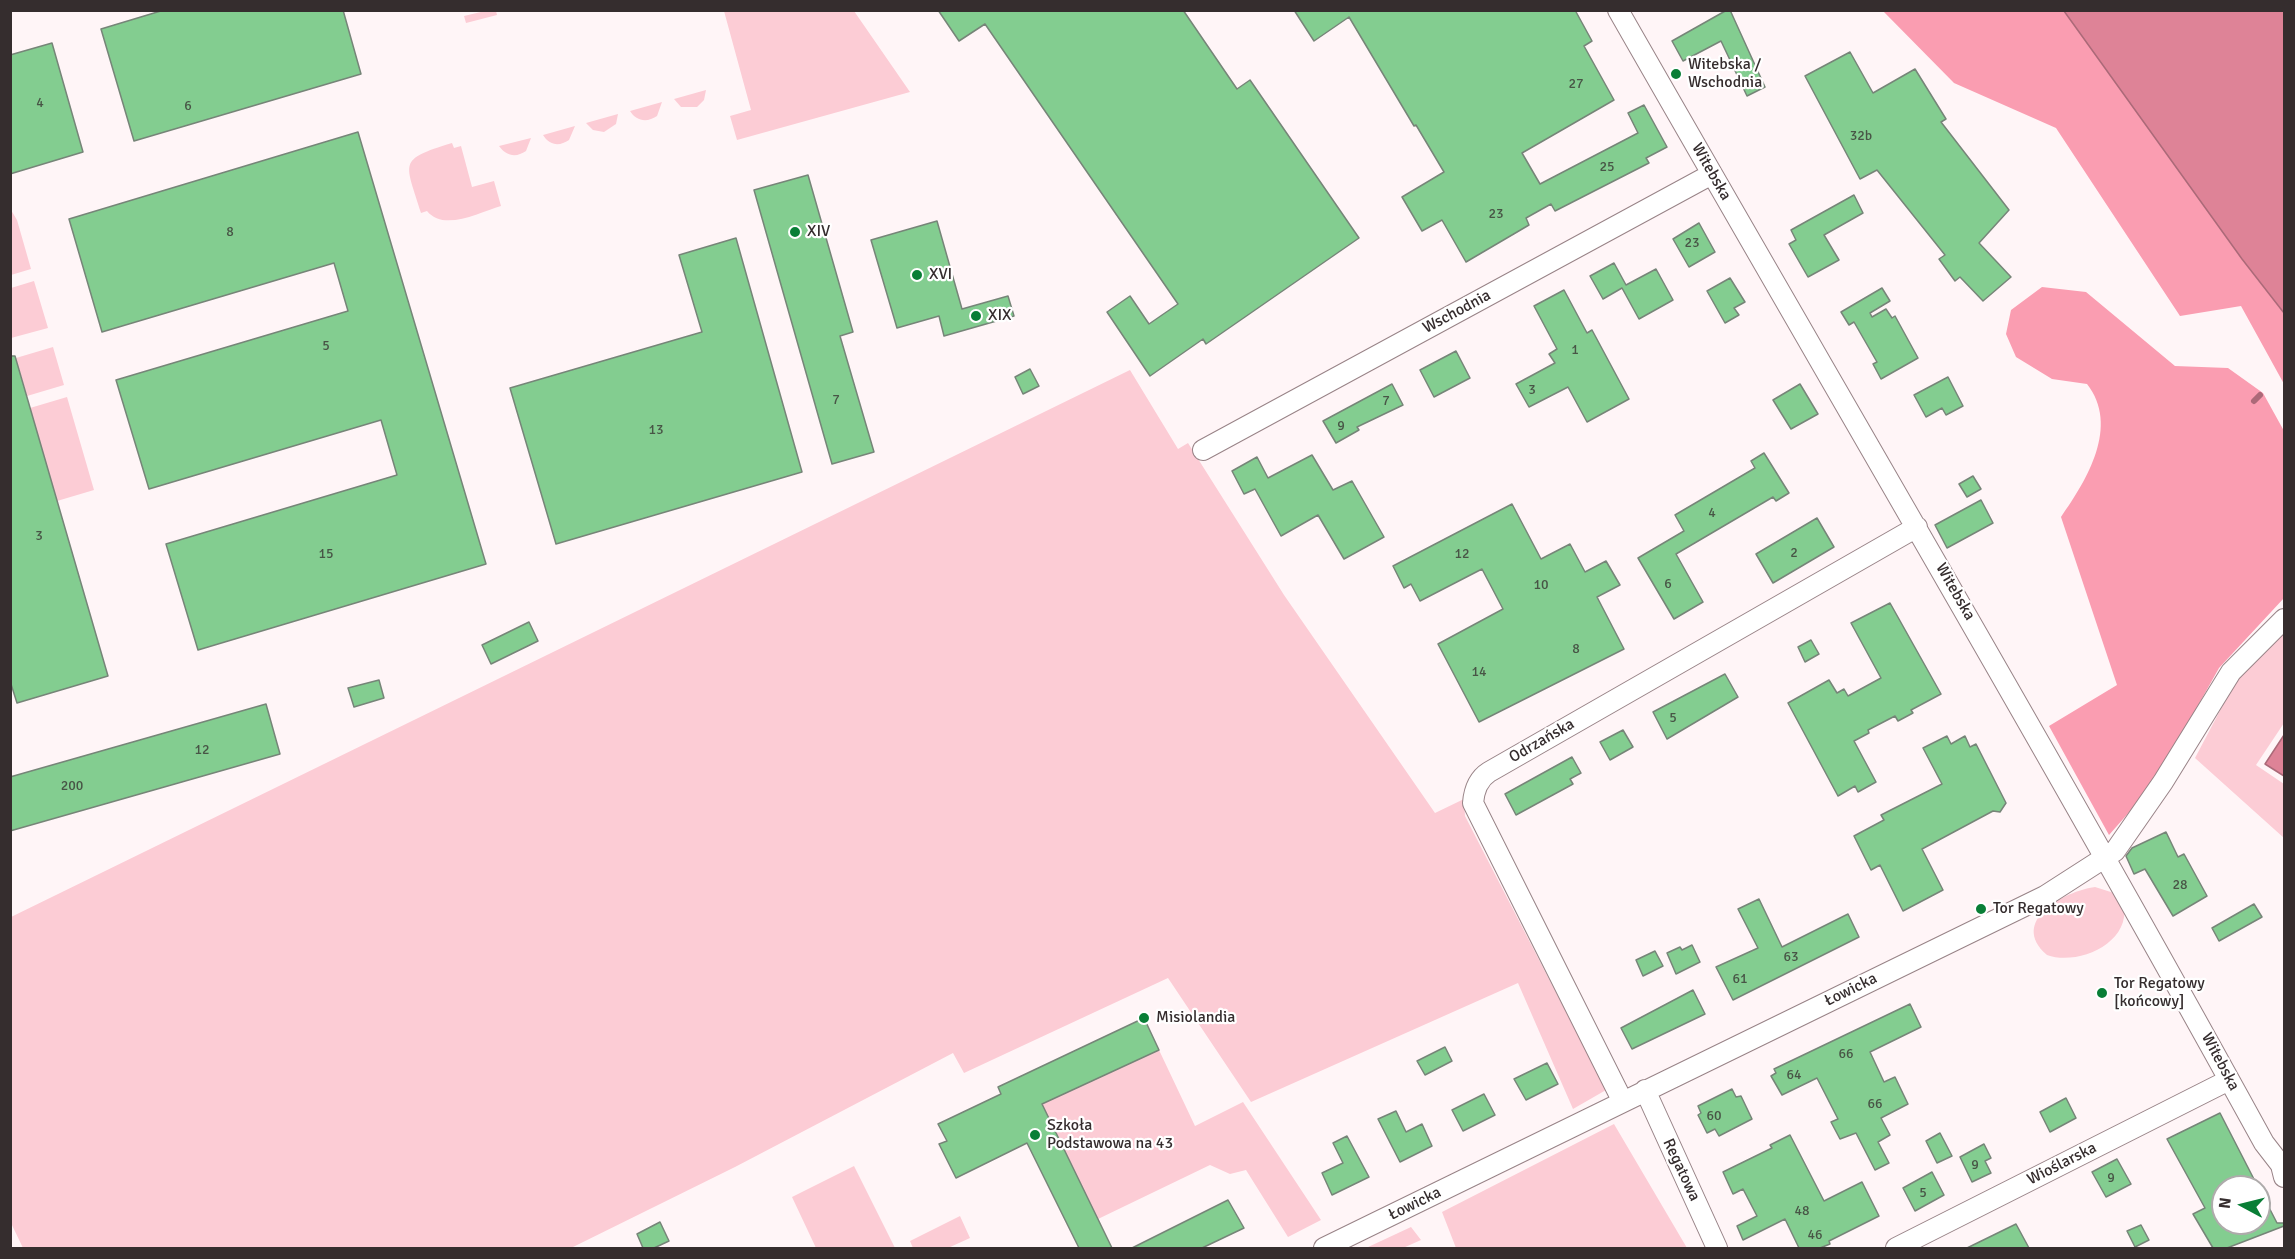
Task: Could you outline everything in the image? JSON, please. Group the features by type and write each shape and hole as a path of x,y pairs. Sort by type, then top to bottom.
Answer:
{"street":[{"name":"Witebska","path":"1618,10 1917,527 2264,1143 2281,1165 2284,1177"},
{"name":"Wschodnia","path":"1203,450 1712,174"},
{"name":"Odrzańska","path":"1623,1102 1473,803 1474,793 1480,780 1489,772 1917,527"},
{"name":"Łowicka","path":"1324,1248 2044,896 2104,859 2115,851 2163,782 2231,672 2284,619"},
{"name":"Wioślarska","path":"1896,1248 2229,1080"},
{"name":"Regatowa","path":"1645,1090 1717,1248"}],"shaded area":[{"path":"496,11 497,15 466,23 464,16"},
{"path":"724,11 854,11 910,92 737,140 730,116 751,110"},
{"path":"1883,11 2064,11 2242,259 2284,313 2284,384 2241,306 2180,316 2056,128 1954,83"},
{"path":"2064,11 2284,11 2284,313 2242,259"},
{"path":"706,90 704,100 697,107 681,107 674,99"},
{"path":"662,102 657,116 649,120 639,119 630,111"},
{"path":"618,114 616,124 604,132 593,130 586,123"},
{"path":"575,126 569,140 562,144 551,143 543,135"},
{"path":"531,138 526,151 519,155 508,154 499,146"},
{"path":"452,143 454,148 461,146 472,187 494,181 501,206 473,216 452,220 434,217 427,211 421,213 409,173 410,165 421,154"},
{"path":"11,210 17,220 31,269 11,275"},
{"path":"34,281 48,328 11,338 11,288"},
{"path":"2042,287 2086,292 2175,366 2228,368 2263,393 2284,431 2284,598 2219,668 2154,784 2109,835 2049,726 2117,685 2061,517 2081,487 2096,452 2101,417 2096,400 2087,384 2052,379 2016,357 2006,334 2011,310"},
{"path":"53,347 64,385 27,396 16,358"},
{"path":"1130,370 1178,449 1188,443 1284,595 1435,813 1464,799 1465,816 1606,1090 1573,1109 1518,983 1251,1102 1168,978 964,1073 953,1053 735,1167 571,1248 23,1248 11,1223 11,917"},
{"path":"67,397 94,490 57,501 30,408"},
{"path":"2284,629 2284,723 2256,765 2284,784 2284,838 2195,758 2242,669"},
{"path":"2284,735 2284,776 2265,764"},
{"path":"2095,887 2114,893 2124,906 2124,919 2119,931 2099,949 2086,954 2059,958 2047,955 2037,942 2034,931 2037,920 2056,901"},
{"path":"1159,1050 1195,1126 1243,1102 1321,1220 1288,1237 1246,1170 1230,1174 1210,1165 1098,1219 1042,1104"},
{"path":"1614,1124 1687,1248 1456,1248 1442,1212"},
{"path":"854,1166 895,1248 816,1248 792,1197"},
{"path":"960,1216 970,1238 948,1248 913,1248 910,1241"},
{"path":"1411,1227 1421,1240 1403,1248 1366,1248"}],"building":[{"path":"164,10 343,10 361,74 134,141 101,29"},
{"path":"938,10 1183,10 1237,89 1250,80 1359,238 1206,344 1203,339 1150,376 1107,312 1130,296 1149,324 1178,304 985,24 959,41"},
{"path":"1294,10 1575,10 1592,41 1584,46 1614,100 1522,153 1540,184 1638,133 1628,113 1644,105 1667,147 1646,158 1649,163 1555,211 1551,204 1526,218 1529,225 1466,262 1442,220 1422,231 1402,197 1444,172 1349,17 1314,41"},
{"path":"1730,10 1765,87 1747,96 1721,41 1683,61 1672,41"},
{"path":"52,43 83,152 10,174 10,55"},
{"path":"1850,52 1873,93 1915,69 1946,119 1941,122 2009,210 1979,243 2011,277 1983,301 1960,277 1955,281 1939,259 1945,255 1877,170 1860,179 1805,76"},
{"path":"358,132 486,564 198,650 166,544 397,475 381,420 149,489 116,380 348,311 334,263 102,332 69,219"},
{"path":"808,175 853,332 840,336 874,452 832,464 754,190"},
{"path":"1854,195 1863,213 1824,235 1839,260 1808,277 1789,244 1796,240 1791,230"},
{"name":"XVI","path":"937,221 962,309 1008,296 1014,316 944,336 939,316 897,328 871,240"},
{"path":"1699,223 1715,252 1689,267 1673,239"},
{"path":"736,238 802,472 556,544 510,388 702,332 679,255"},
{"path":"1614,263 1626,285 1656,269 1673,300 1639,319 1622,288 1603,299 1590,276"},
{"path":"1730,278 1745,302 1734,308 1739,315 1725,323 1707,291"},
{"path":"1882,288 1890,301 1870,313 1872,317 1886,309 1892,318 1895,316 1918,358 1881,379 1873,364 1877,362 1854,322 1849,325 1841,312"},
{"path":"1564,290 1587,333 1592,330 1629,399 1587,422 1568,387 1529,407 1516,384 1555,363 1549,354 1557,349 1534,306"},
{"path":"1456,351 1470,378 1434,397 1420,370"},
{"path":"10,356 15,356 108,676 17,703 10,681"},
{"path":"1030,369 1039,386 1023,394 1015,377"},
{"path":"1948,377 1963,406 1946,415 1942,408 1926,417 1914,395"},
{"path":"1392,384 1403,405 1357,427 1359,430 1336,443 1323,421"},
{"path":"1800,384 1818,414 1791,429 1773,400"},
{"path":"1764,453 1789,493 1776,501 1773,497 1676,554 1703,602 1674,619 1638,558 1684,531 1675,515 1755,468 1751,461"},
{"path":"1312,455 1333,490 1352,481 1384,537 1344,559 1318,515 1281,536 1255,489 1244,494 1232,471 1257,457 1268,478"},
{"path":"1973,476 1981,489 1967,497 1959,484"},
{"path":"1981,500 1993,523 1947,548 1935,525"},
{"path":"1512,504 1541,559 1570,544 1585,572 1606,561 1620,585 1597,597 1624,649 1479,722 1438,644 1503,609 1482,569 1420,601 1411,584 1404,588 1393,566"},
{"path":"1817,518 1834,547 1773,583 1756,554"},
{"path":"1890,603 1941,694 1911,710 1913,713 1898,721 1895,716 1868,730 1869,733 1854,741 1876,782 1858,792 1855,786 1838,796 1788,703 1829,680 1837,693 1844,689 1848,696 1881,678 1851,623"},
{"path":"529,622 538,641 491,664 482,645"},
{"path":"1811,640 1819,654 1805,662 1798,647"},
{"path":"1725,674 1738,697 1667,739 1653,712"},
{"path":"379,680 384,698 354,707 348,688"},
{"path":"266,704 280,754 10,831 10,777"},
{"path":"1623,730 1633,747 1610,760 1600,742"},
{"path":"1947,736 1951,744 1965,736 1970,747 1976,744 2006,803 2000,812 1993,811 1922,849 1943,890 1903,911 1880,865 1871,870 1854,836 1884,820 1881,815 1942,784 1923,748"},
{"path":"1572,757 1581,773 1570,779 1573,784 1516,815 1505,794"},
{"path":"2166,832 2178,857 2184,854 2207,896 2173,916 2145,869 2134,874 2126,856 2132,848"},
{"path":"1759,899 1782,947 1848,914 1859,937 1733,1000 1716,967 1758,948 1738,909"},
{"path":"2254,904 2262,917 2219,941 2212,928"},
{"path":"1692,945 1700,962 1676,974 1667,953"},
{"path":"1655,951 1663,966 1643,976 1636,960"},
{"path":"1693,990 1705,1014 1632,1049 1621,1028"},
{"path":"1910,1004 1921,1027 1870,1052 1884,1082 1895,1077 1908,1104 1881,1118 1890,1135 1878,1142 1889,1163 1875,1170 1856,1133 1840,1139 1831,1122 1838,1119 1817,1078 1782,1095 1771,1076 1776,1073 1774,1069"},
{"path":"1144,1018 1159,1050 1042,1104 1112,1248 1079,1248 1027,1143 956,1178 939,1144 947,1141 938,1124 1001,1094 998,1087"},
{"path":"1445,1047 1452,1061 1425,1075 1417,1061"},
{"path":"1547,1063 1558,1084 1526,1100 1514,1079"},
{"path":"1732,1089 1736,1097 1741,1096 1752,1119 1719,1136 1715,1129 1707,1133 1698,1115 1701,1113 1698,1106"},
{"path":"1484,1094 1495,1115 1463,1131 1452,1110"},
{"path":"2066,1098 2076,1118 2050,1132 2040,1112"},
{"path":"1396,1111 1406,1132 1422,1124 1432,1146 1400,1162 1378,1119"},
{"path":"2220,1113 2252,1175 2211,1175 2211,1235 2261,1235 2227,1248 2213,1248 2193,1214 2205,1208 2167,1139"},
{"path":"1940,1133 1952,1156 1937,1163 1926,1141"},
{"path":"1790,1135 1824,1201 1862,1182 1879,1216 1829,1241 1830,1244 1820,1248 1799,1248 1785,1219 1743,1240 1737,1226 1757,1216 1743,1189 1733,1194 1723,1172 1772,1148 1770,1145"},
{"path":"1347,1136 1369,1177 1332,1195 1322,1173 1343,1163 1333,1143"},
{"path":"1984,1144 1991,1158 1985,1161 1991,1173 1972,1182 1960,1157"},
{"path":"2117,1159 2131,1184 2106,1197 2092,1172"},
{"path":"1932,1172 1944,1195 1915,1211 1903,1188"},
{"path":"1228,1200 1244,1228 1202,1248 1132,1248"},
{"path":"2271,1211 2277,1223 2284,1223 2284,1226 2271,1231"},
{"path":"660,1222 669,1241 654,1248 643,1248 637,1234"},
{"path":"2016,1224 2029,1248 1967,1248"},
{"path":"2141,1225 2149,1240 2135,1247 2127,1231"}],"waterway":[{"path":"2254,401 2260,395"}],"place":[{"name":"Witebska / Wschodnia","path":"1676,74"},
{"name":"XIV","path":"795,232"},
{"name":"XVI","path":"917,275"},
{"name":"XIX","path":"976,316"},
{"name":"Tor Regatowy","path":"1981,909"},
{"name":"Tor Regatowy [końcowy]","path":"2102,993"},
{"name":"Misiolandia","path":"1144,1018"},
{"name":"Szkoła Podstawowa na 43","path":"1035,1135"}]}
